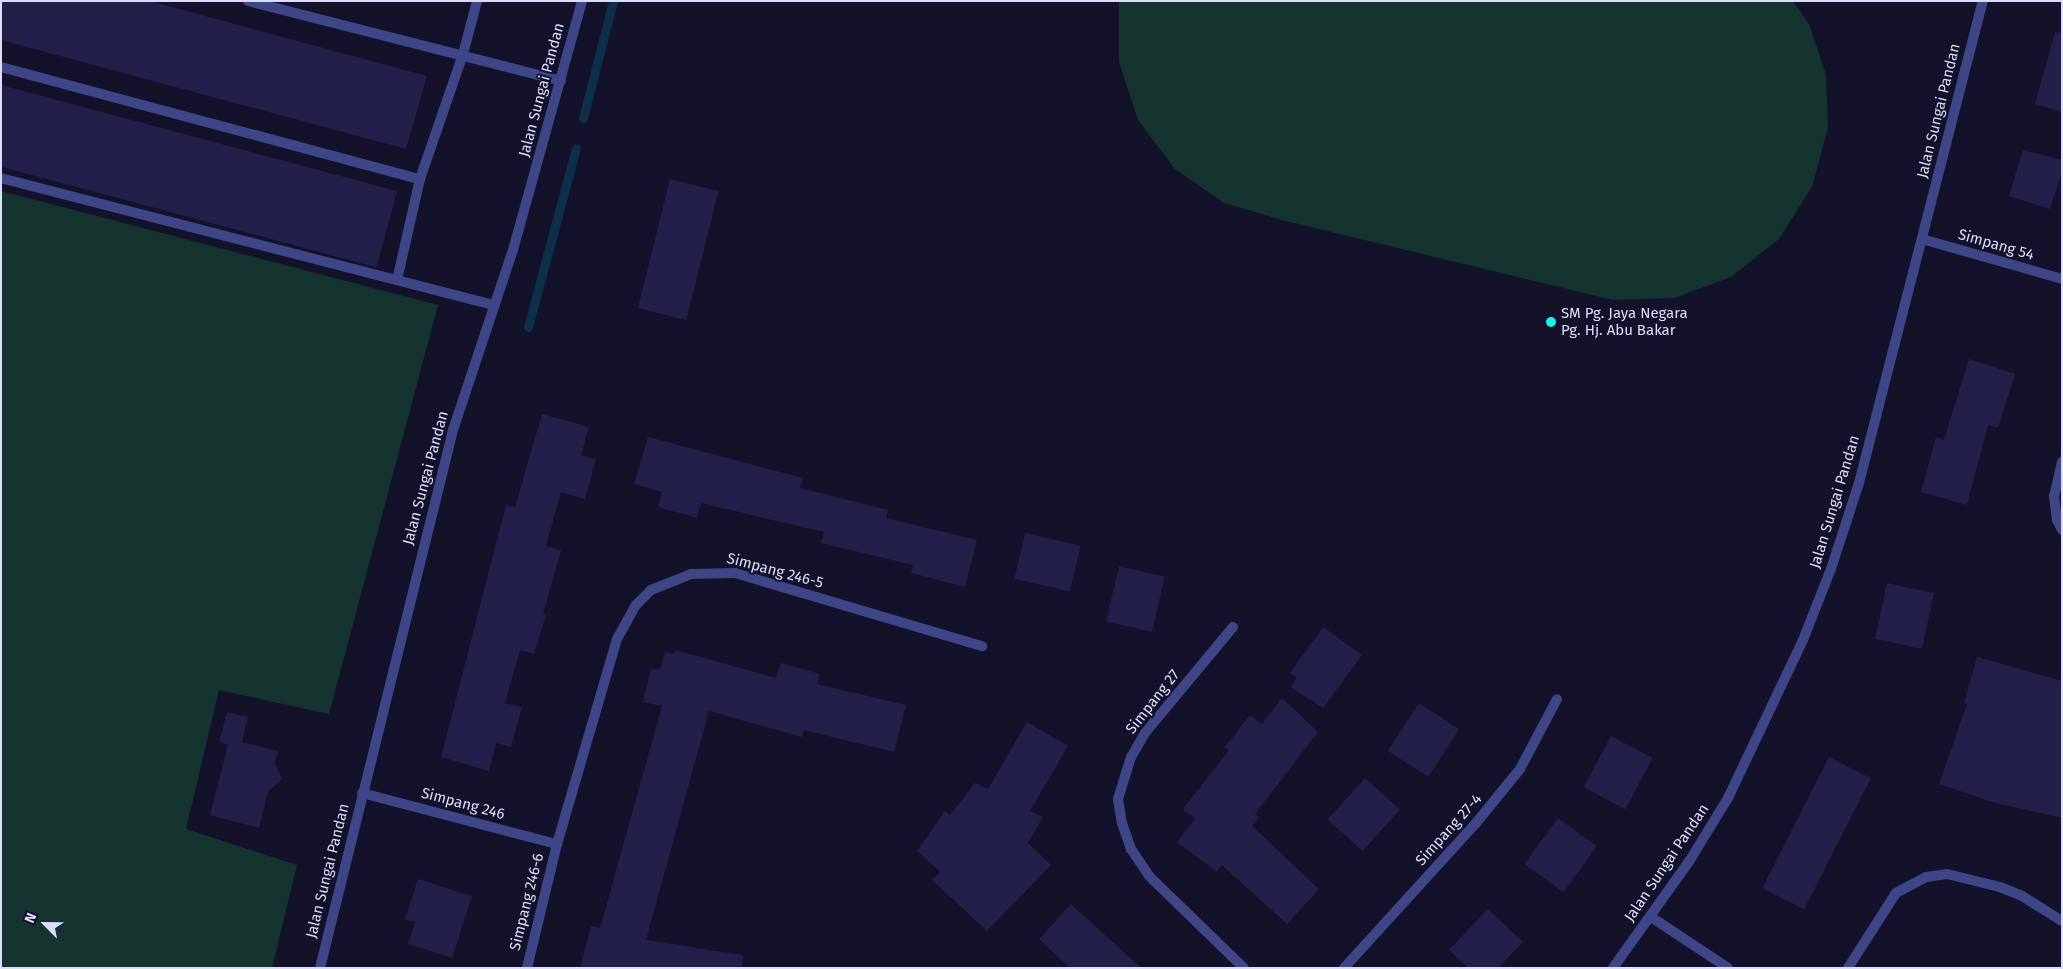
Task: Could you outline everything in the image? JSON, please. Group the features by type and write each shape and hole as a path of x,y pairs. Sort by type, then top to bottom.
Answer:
{"street":[{"path":"248,1 463,54 561,81"},
{"path":"397,280 420,178 463,54 477,1"},
{"name":"Jalan Sungai Pandan","path":"320,968 453,430 493,305 513,250 582,1"},
{"name":"Jalan Sungai Pandan","path":"1612,968 1651,917 1728,798 1803,640 1859,483 1983,1"},
{"path":"1,68 420,178"},
{"path":"1,178 493,305"},
{"name":"Simpang 54","path":"1922,239 2062,279"},
{"path":"2062,462 2054,496 2057,520 2062,530"},
{"name":"Simpang 246-5","path":"557,844 618,639 636,605 652,590 670,580 710,571 735,573 982,646"},
{"name":"Simpang 27","path":"1233,627 1145,734 1128,764 1118,799 1122,824 1131,849 1149,876 1244,968"},
{"name":"Simpang 27-4","path":"1344,968 1476,823 1520,769 1557,699"},
{"name":"Simpang 246","path":"362,793 557,844"},
{"name":"Simpang 246-6","path":"527,968 557,844"},
{"path":"1848,968 1896,893 1926,877 1947,874 2000,887 2037,905 2062,921"},
{"path":"1651,917 1728,968"}],"green space":[{"path":"1119,1 1793,1 1809,24 1826,75 1828,128 1812,187 1779,239 1731,277 1674,298 1613,300 1282,220 1224,203 1175,169 1138,120 1119,62"},
{"path":"1,191 438,305 329,714 219,690 186,829 297,865 272,968 1,968"}],"building":[{"path":"1,1 150,1 427,76 406,149 1,40"},
{"path":"2055,32 2062,33 2062,112 2035,104"},
{"path":"1,85 397,191 377,267 1,167"},
{"path":"2023,150 2062,160 2062,172 2050,209 2009,196"},
{"path":"670,179 719,191 686,320 638,308"},
{"path":"1969,359 2015,374 1998,428 1988,425 1967,505 1921,492 1936,437 1944,440"},
{"path":"542,414 589,427 581,455 596,459 585,499 561,492 546,546 561,550 543,614 546,615 534,654 520,650 505,703 522,707 511,747 496,743 489,771 441,757 506,505 515,507"},
{"path":"648,437 803,478 800,488 888,510 886,518 977,540 965,587 911,573 913,565 821,543 824,532 701,503 697,518 658,507 662,492 634,484"},
{"path":"1025,533 1081,546 1070,592 1014,579"},
{"path":"1119,566 1165,577 1152,632 1106,622"},
{"path":"1887,583 1934,593 1922,649 1875,639"},
{"path":"1323,627 1362,655 1323,708 1290,687 1297,678 1290,673"},
{"path":"676,650 776,678 781,663 820,674 817,684 906,705 894,752 804,730 802,737 709,711 646,940 743,955 742,968 580,968 591,926 600,928 662,706 643,702 651,668 660,670 665,652 675,654"},
{"path":"1977,657 2062,681 2062,818 1992,802 1939,784 1967,704 1964,703"},
{"path":"1282,698 1318,732 1255,814 1259,817 1252,826 1319,889 1287,924 1222,865 1217,872 1177,842 1195,819 1183,809 1229,750 1225,747 1250,715 1262,724"},
{"path":"1419,703 1459,729 1428,777 1388,751"},
{"path":"227,712 248,717 242,742 278,751 275,764 282,779 268,792 259,828 210,815 228,745 219,742"},
{"path":"1027,722 1068,746 1030,811 1043,817 1028,843 1051,865 987,931 932,880 940,872 917,851 945,811 950,815 975,783 988,789"},
{"path":"1611,736 1652,758 1625,809 1584,787"},
{"path":"1829,757 1871,778 1804,909 1762,888"},
{"path":"1365,778 1400,809 1362,851 1328,820"},
{"path":"1558,818 1597,846 1563,892 1524,864"},
{"path":"418,879 472,896 452,958 408,944 415,922 405,919"},
{"path":"1071,904 1141,968 1070,968 1039,939"},
{"path":"1488,909 1523,942 1498,968 1468,968 1449,950"}],"waterway":[{"path":"583,118 613,1"},
{"path":"528,327 576,148"}],"place":[{"name":"SM Pg. Jaya Negara Pg. Hj. Abu Bakar","path":"1551,322"}]}
